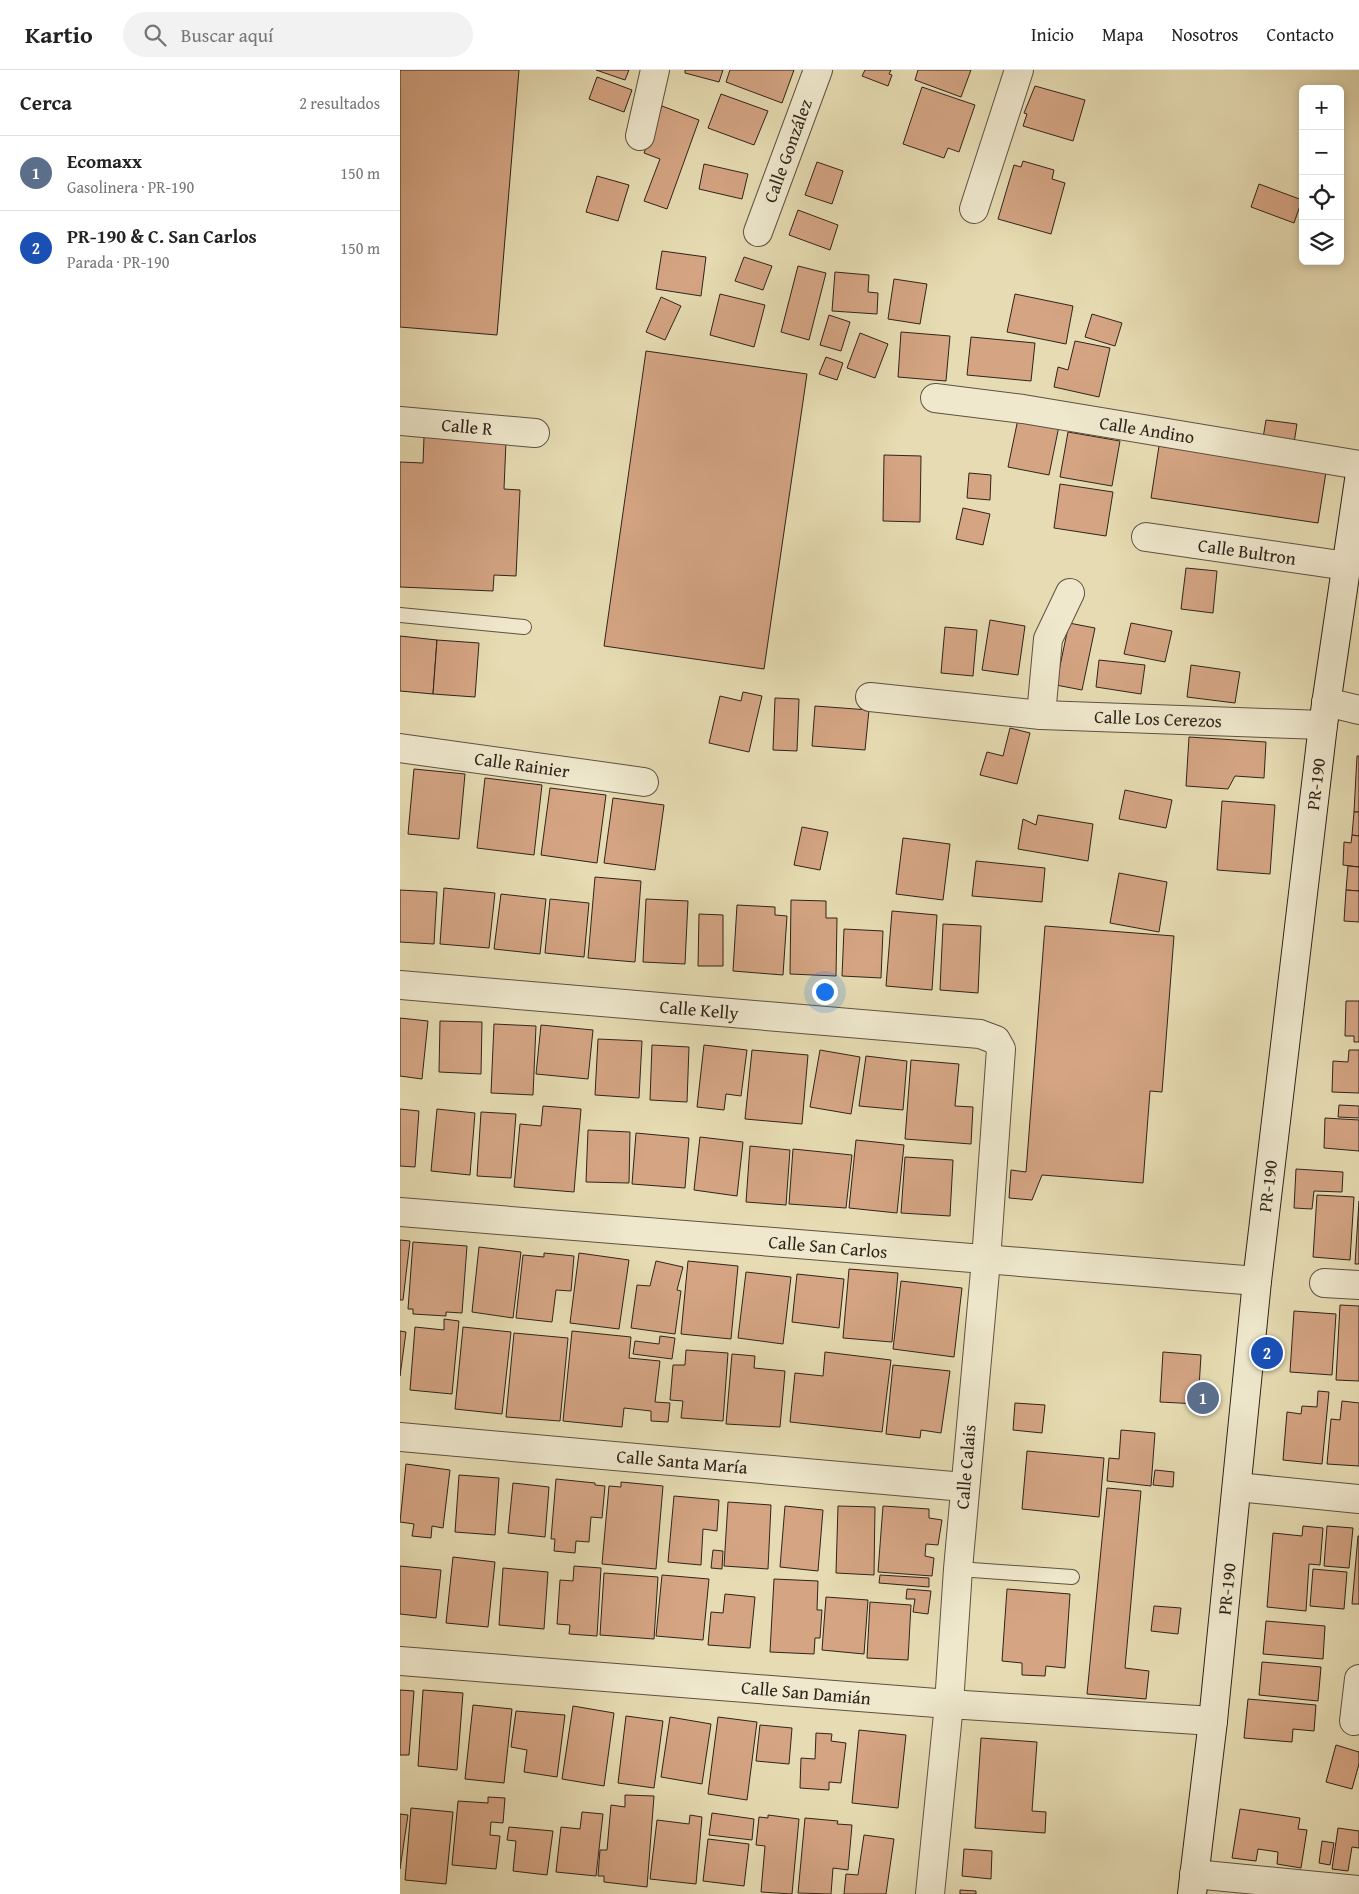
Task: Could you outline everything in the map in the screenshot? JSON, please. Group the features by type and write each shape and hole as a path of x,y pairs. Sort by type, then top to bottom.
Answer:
{"street":[{"path":"640,136 655,70"},
{"name":"Calle González","path":"758,232 818,70"},
{"path":"974,210 1019,70"},
{"name":"Calle Andino","path":"935,398 1023,409 1359,465"},
{"name":"Calle R","path":"400,421 535,433"},
{"name":"PR-190","path":"1193,1884 1238,1488 1257,1281 1324,714 1359,480"},
{"name":"Calle Bultron","path":"1146,537 1347,566"},
{"path":"1041,715 1048,639 1070,593"},
{"name":"Calle Los Cerezos","path":"870,697 1041,715 1324,714 1359,710"},
{"name":"Calle Rainier","path":"400,748 644,782"},
{"name":"Calle Kelly","path":"400,985 980,1034 996,1040"},
{"name":"Calle Calais","path":"930,1894 949,1704 964,1487 986,1260 1001,1049 996,1040"},
{"name":"Calle San Carlos","path":"400,1212 1257,1281"},
{"path":"1324,1283 1359,1285"},
{"name":"Calle Santa María","path":"400,1437 964,1487"},
{"path":"1238,1488 1359,1498"},
{"name":"Calle San Damián","path":"400,1660 949,1704 1213,1721"},
{"path":"1354,1721 1359,1679"},
{"path":"1193,1884 1359,1890"}],"lane":[{"path":"400,615 524,627"},
{"path":"958,1569 1072,1577"}],"building":[{"path":"400,70 519,70 497,335 400,327"},
{"path":"596,70 629,70 625,80"},
{"path":"685,70 723,70 719,82 685,73"},
{"path":"730,70 794,70 782,103 726,82"},
{"path":"865,70 891,70 889,74 892,75 888,86 862,76"},
{"path":"918,70 971,70 961,97 915,80"},
{"path":"597,77 632,90 624,112 589,99"},
{"path":"1035,86 1085,100 1073,141 1023,126 1027,114 1024,113"},
{"path":"922,87 975,105 959,152 948,148 944,158 903,144"},
{"path":"721,94 768,111 754,145 708,128"},
{"path":"662,106 699,120 667,209 644,201 660,159 644,153"},
{"path":"1023,161 1054,170 1052,179 1065,183 1051,234 998,219 1014,165 1021,167"},
{"path":"817,162 843,171 832,204 805,195"},
{"path":"704,164 748,174 742,199 699,189"},
{"path":"597,176 629,185 618,221 586,212"},
{"path":"1259,184 1299,199 1299,209 1294,223 1251,207"},
{"path":"798,210 838,225 830,250 789,235"},
{"path":"662,251 706,257 701,296 656,289"},
{"path":"744,257 772,266 763,290 735,281"},
{"path":"798,266 826,273 809,340 781,332"},
{"path":"835,272 869,275 868,292 878,293 877,314 832,311"},
{"path":"894,279 927,284 920,324 888,319"},
{"path":"720,294 765,305 754,347 710,335"},
{"path":"1015,294 1073,306 1066,344 1007,332"},
{"path":"661,297 681,306 665,340 646,332"},
{"path":"1092,314 1122,323 1115,346 1085,337"},
{"path":"829,315 850,322 841,351 820,345"},
{"path":"901,332 950,336 946,381 898,377"},
{"path":"860,333 888,344 875,378 847,368"},
{"path":"971,337 1035,343 1031,381 967,375"},
{"path":"1075,341 1110,348 1099,397 1054,387 1058,367 1068,370"},
{"path":"646,351 807,374 764,669 604,646"},
{"path":"826,357 843,363 837,380 819,374"},
{"path":"1018,419 1059,426 1049,475 1008,467"},
{"path":"1266,420 1297,424 1294,443 1263,438"},
{"path":"1068,432 1120,441 1112,486 1060,477"},
{"path":"424,437 506,441 504,489 520,490 516,576 494,575 493,591 400,587 400,462 423,463"},
{"path":"1159,446 1326,472 1318,523 1151,498"},
{"path":"884,455 921,456 920,522 883,521"},
{"path":"969,473 991,475 990,500 967,498"},
{"path":"1060,484 1113,492 1106,536 1054,528"},
{"path":"963,508 990,514 983,545 956,539"},
{"path":"1186,568 1217,571 1213,613 1181,609"},
{"path":"990,620 1025,626 1018,675 982,670"},
{"path":"1069,623 1095,628 1082,690 1056,685"},
{"path":"1131,623 1172,631 1165,662 1124,654"},
{"path":"945,627 977,630 973,676 941,673"},
{"path":"400,636 437,640 433,694 400,691"},
{"path":"437,640 479,643 475,697 433,694"},
{"path":"1099,660 1145,665 1141,694 1096,687"},
{"path":"1191,665 1240,672 1235,703 1187,697"},
{"path":"743,692 762,696 749,752 709,743 720,696 741,701"},
{"path":"775,698 799,699 797,751 773,750"},
{"path":"815,706 869,710 865,750 812,746"},
{"path":"1010,728 1030,733 1017,784 980,775 987,752 1003,756"},
{"path":"1189,737 1266,742 1264,778 1235,776 1228,789 1186,786"},
{"path":"1357,756 1359,756 1359,812 1354,812"},
{"path":"414,769 465,774 459,839 408,834"},
{"path":"485,778 542,785 534,855 477,848"},
{"path":"550,788 606,795 597,863 541,855"},
{"path":"1125,790 1172,800 1166,828 1119,819"},
{"path":"613,798 664,805 655,870 604,863"},
{"path":"1222,801 1275,805 1270,874 1217,870"},
{"path":"1354,812 1359,812 1359,836 1352,835"},
{"path":"1038,815 1093,824 1088,861 1018,849 1023,819 1036,825"},
{"path":"802,827 828,832 820,870 794,865"},
{"path":"1352,835 1359,836 1359,867 1343,865 1344,842 1351,843"},
{"path":"903,838 950,844 943,900 896,894"},
{"path":"976,861 1045,868 1042,902 972,896"},
{"path":"1348,866 1359,867 1359,891 1346,890"},
{"path":"1119,873 1167,882 1159,932 1110,923"},
{"path":"595,877 641,881 635,962 588,958"},
{"path":"444,888 495,893 489,948 440,944"},
{"path":"400,890 437,892 434,944 400,942"},
{"path":"1346,890 1359,891 1359,922 1344,921"},
{"path":"501,894 546,899 540,954 494,949"},
{"path":"550,899 589,903 584,957 545,953"},
{"path":"646,899 688,901 685,964 643,962"},
{"path":"791,900 826,901 826,918 837,918 836,976 790,974"},
{"path":"737,905 775,907 775,915 787,916 783,975 733,971"},
{"path":"892,911 937,915 932,990 886,986"},
{"path":"699,914 723,915 723,966 698,966"},
{"path":"943,924 981,926 978,993 940,990"},
{"path":"1045,926 1174,936 1162,1092 1150,1091 1143,1183 1042,1175 1032,1200 1009,1198 1011,1170 1026,1172"},
{"path":"844,929 883,931 881,978 842,976"},
{"path":"1346,1001 1359,1001 1359,1042 1354,1042 1354,1036 1345,1036"},
{"path":"400,1018 428,1021 422,1079 400,1076"},
{"path":"440,1021 482,1022 481,1074 439,1072"},
{"path":"494,1024 536,1026 533,1095 491,1093"},
{"path":"541,1025 593,1030 588,1079 536,1074"},
{"path":"598,1039 642,1041 639,1098 595,1095"},
{"path":"652,1045 689,1047 687,1102 650,1100"},
{"path":"704,1045 747,1050 741,1096 726,1094 724,1110 697,1107"},
{"path":"752,1050 808,1055 802,1124 745,1119"},
{"path":"820,1050 860,1057 851,1114 810,1107"},
{"path":"1349,1050 1359,1050 1359,1093 1332,1092 1333,1061 1348,1062"},
{"path":"866,1056 907,1061 903,1110 859,1106"},
{"path":"911,1060 959,1064 955,1106 973,1107 971,1144 905,1139"},
{"path":"1339,1105 1359,1106 1359,1118 1338,1117"},
{"path":"543,1106 581,1109 574,1192 514,1187 520,1124 541,1126"},
{"path":"400,1109 419,1111 415,1167 400,1166"},
{"path":"437,1109 475,1113 470,1175 431,1171"},
{"path":"481,1112 516,1114 511,1178 477,1176"},
{"path":"1325,1118 1359,1120 1359,1151 1324,1148"},
{"path":"588,1130 630,1132 629,1183 586,1182"},
{"path":"636,1133 689,1138 685,1188 632,1184"},
{"path":"700,1137 743,1142 737,1196 694,1190"},
{"path":"856,1140 904,1145 897,1213 849,1208"},
{"path":"750,1146 790,1150 786,1205 746,1202"},
{"path":"793,1149 852,1155 846,1208 789,1204"},
{"path":"905,1157 953,1160 950,1216 901,1213"},
{"path":"1296,1169 1343,1172 1342,1192 1314,1191 1312,1209 1294,1208"},
{"path":"1317,1195 1354,1197 1350,1260 1313,1257"},
{"path":"1359,1201 1359,1264 1355,1264"},
{"path":"400,1240 410,1241 403,1300 400,1300"},
{"path":"413,1242 467,1246 462,1313 446,1312 446,1316 413,1314 413,1309 408,1309"},
{"path":"479,1247 521,1252 513,1318 472,1312"},
{"path":"544,1253 574,1256 571,1291 556,1290 552,1322 516,1318 523,1255 544,1257"},
{"path":"579,1253 629,1260 619,1329 570,1323"},
{"path":"656,1261 683,1267 677,1290 681,1291 675,1334 631,1328 637,1285 650,1286"},
{"path":"688,1261 738,1266 731,1339 681,1334"},
{"path":"849,1269 898,1273 892,1342 843,1338"},
{"path":"746,1272 791,1277 783,1344 738,1338"},
{"path":"797,1274 844,1279 839,1328 792,1322"},
{"path":"901,1281 962,1288 954,1357 893,1349"},
{"path":"1340,1305 1359,1306 1359,1381 1336,1380"},
{"path":"1294,1311 1336,1314 1332,1375 1290,1372"},
{"path":"444,1319 459,1321 452,1394 410,1390 415,1327 444,1330"},
{"path":"463,1327 511,1332 502,1414 455,1409"},
{"path":"400,1331 406,1332 400,1376"},
{"path":"572,1331 631,1337 629,1358 660,1361 655,1402 670,1403 668,1422 651,1421 651,1411 624,1408 622,1427 563,1421"},
{"path":"514,1333 568,1338 560,1421 506,1417"},
{"path":"660,1336 675,1338 672,1359 633,1354 635,1341 659,1344"},
{"path":"686,1350 728,1353 723,1421 681,1418 683,1401 670,1400 673,1365 685,1365"},
{"path":"825,1352 891,1360 882,1432 790,1422 795,1373 823,1376"},
{"path":"1163,1352 1201,1355 1198,1404 1160,1402"},
{"path":"732,1354 755,1356 754,1368 785,1371 780,1427 726,1424"},
{"path":"893,1365 950,1371 941,1433 921,1430 920,1438 886,1434"},
{"path":"1318,1391 1329,1392 1322,1464 1283,1460 1287,1412 1301,1414 1302,1406 1317,1407"},
{"path":"1342,1401 1359,1403 1359,1466 1327,1464 1331,1419 1340,1420"},
{"path":"1015,1403 1045,1405 1042,1433 1013,1430"},
{"path":"1121,1430 1155,1433 1151,1486 1107,1481 1109,1458 1119,1459"},
{"path":"1027,1451 1104,1458 1099,1517 1022,1509"},
{"path":"406,1464 450,1470 443,1528 432,1526 431,1538 412,1536 414,1524 400,1522"},
{"path":"1155,1470 1174,1472 1173,1487 1153,1485"},
{"path":"459,1475 499,1478 495,1535 455,1532"},
{"path":"556,1479 595,1483 595,1485 605,1486 602,1518 591,1517 589,1542 576,1541 575,1553 554,1551 555,1539 551,1539"},
{"path":"621,1482 663,1486 656,1569 602,1564 609,1486 621,1487"},
{"path":"513,1483 549,1487 545,1537 508,1533"},
{"path":"1107,1488 1141,1491 1125,1668 1149,1671 1146,1699 1087,1694"},
{"path":"674,1496 719,1500 717,1531 703,1529 701,1565 668,1562"},
{"path":"728,1502 771,1505 768,1569 724,1566"},
{"path":"785,1506 823,1510 818,1571 780,1567"},
{"path":"838,1506 875,1507 874,1575 836,1573"},
{"path":"883,1506 929,1509 929,1518 942,1520 938,1545 926,1544 925,1556 934,1558 932,1576 878,1572"},
{"path":"1303,1526 1323,1528 1320,1565 1309,1564 1306,1611 1267,1607 1273,1533 1302,1536"},
{"path":"1327,1526 1353,1528 1349,1568 1324,1566"},
{"path":"1358,1536 1359,1604 1352,1604"},
{"path":"713,1550 723,1551 722,1569 711,1568"},
{"path":"453,1557 495,1562 488,1627 446,1623"},
{"path":"400,1566 441,1570 436,1618 400,1614"},
{"path":"574,1566 601,1568 597,1636 569,1634 570,1625 557,1624 560,1580 573,1581"},
{"path":"503,1568 548,1572 544,1629 499,1625"},
{"path":"1313,1569 1347,1572 1344,1609 1310,1606"},
{"path":"604,1573 658,1577 654,1639 600,1635"},
{"path":"662,1575 709,1579 703,1640 656,1636"},
{"path":"880,1575 929,1578 929,1587 879,1583"},
{"path":"774,1579 818,1581 817,1610 822,1610 820,1638 815,1638 814,1654 770,1652"},
{"path":"907,1589 931,1591 928,1614 913,1612 915,1599 906,1599"},
{"path":"1007,1589 1070,1594 1065,1668 1046,1666 1045,1676 1022,1675 1022,1663 1002,1661"},
{"path":"725,1594 755,1597 750,1648 708,1645 711,1612 723,1613"},
{"path":"826,1597 868,1600 864,1654 822,1650"},
{"path":"870,1602 911,1605 908,1660 867,1658"},
{"path":"1154,1606 1181,1608 1178,1634 1151,1631"},
{"path":"1266,1621 1325,1626 1323,1659 1263,1654"},
{"path":"1262,1662 1321,1667 1318,1701 1259,1695"},
{"path":"400,1690 414,1691 409,1755 400,1755"},
{"path":"423,1690 463,1693 457,1770 418,1766"},
{"path":"1248,1699 1316,1705 1314,1731 1293,1729 1292,1742 1244,1738"},
{"path":"473,1705 512,1709 504,1783 465,1779"},
{"path":"573,1706 614,1713 604,1786 562,1779"},
{"path":"516,1711 565,1715 557,1777 524,1772 527,1750 511,1747"},
{"path":"626,1716 663,1721 654,1788 618,1783"},
{"path":"670,1717 711,1724 702,1784 661,1777"},
{"path":"718,1717 757,1722 747,1800 708,1794"},
{"path":"760,1725 792,1728 789,1764 756,1761"},
{"path":"859,1730 906,1735 898,1808 852,1803"},
{"path":"816,1733 832,1734 831,1741 846,1743 841,1783 829,1782 829,1790 800,1788 801,1758 815,1759"},
{"path":"981,1738 1037,1742 1032,1811 1046,1812 1045,1833 975,1828"},
{"path":"1336,1745 1359,1752 1359,1764 1352,1789 1326,1782"},
{"path":"625,1795 654,1796 647,1887 604,1882 604,1876 598,1876 600,1850 607,1850 611,1805 625,1807"},
{"path":"488,1797 505,1798 503,1823 491,1822 490,1835 500,1836 496,1869 452,1865 458,1801 488,1803"},
{"path":"411,1808 453,1812 446,1884 405,1880"},
{"path":"1240,1809 1300,1818 1298,1829 1307,1830 1301,1868 1277,1864 1278,1852 1258,1849 1256,1861 1232,1858"},
{"path":"582,1812 603,1814 596,1876 556,1872 561,1827 580,1829"},
{"path":"712,1813 754,1819 752,1840 709,1835"},
{"path":"400,1814 408,1815 400,1869"},
{"path":"690,1815 702,1817 696,1884 650,1879 657,1820 689,1824"},
{"path":"768,1815 799,1819 792,1894 761,1892 765,1846 756,1845 759,1817 768,1818"},
{"path":"805,1818 838,1821 837,1824 852,1825 848,1870 833,1868 831,1894 798,1893"},
{"path":"509,1827 553,1831 547,1875 513,1871 516,1841 507,1840"},
{"path":"1338,1828 1359,1831 1359,1848 1352,1847 1348,1871 1332,1869"},
{"path":"864,1835 894,1839 886,1894 844,1894 846,1874 858,1875"},
{"path":"708,1839 749,1844 744,1886 703,1881"},
{"path":"1322,1841 1334,1843 1330,1865 1319,1863"},
{"path":"964,1849 992,1851 991,1879 962,1876"},
{"path":"960,1890 976,1891 976,1894 960,1894"}],"place":[{"name":"PR-190 & C. San Carlos","path":"1267,1353"},
{"name":"Ecomaxx","path":"1203,1398"}]}
